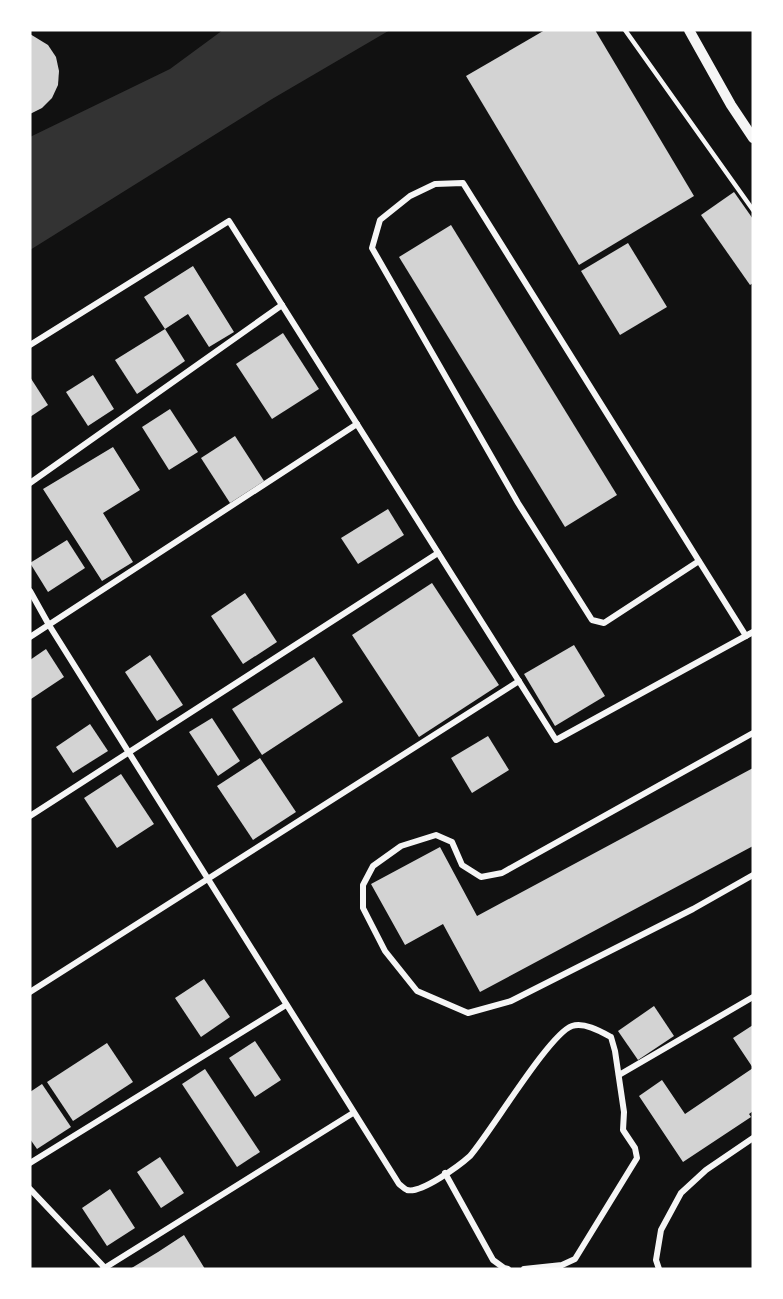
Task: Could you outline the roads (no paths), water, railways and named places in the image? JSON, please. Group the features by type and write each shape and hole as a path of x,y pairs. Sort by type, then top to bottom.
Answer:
{"street":[{"path":"689,30 731,105 753,138"},
{"path":"699,561 603,623 592,620 518,503 372,248 380,220 410,196 435,184 463,183 746,636"},
{"path":"30,345 229,221 556,740 753,632"},
{"path":"30,483 282,305"},
{"path":"30,637 357,424"},
{"path":"30,816 438,553"},
{"path":"30,591 49,625 399,1184 407,1190 418,1190 470,1156 545,1051 563,1031 573,1025 585,1026 611,1037 624,1112 622,1130 634,1148 637,1158 575,1259 561,1265 524,1269"},
{"path":"30,992 519,681"},
{"path":"753,733 502,873 481,877 462,865 452,842 436,835 401,846 374,866 363,885 363,908 385,951 417,992 468,1013 512,1000 693,909 753,875"},
{"path":"619,1076 753,997"},
{"path":"30,1163 286,1005"},
{"path":"30,1189 104,1269 353,1113"},
{"path":"658,1269 661,1230 681,1193 706,1170 753,1138"},
{"path":"445,1173 493,1260 508,1269"}],"lane":[{"path":"625,30 753,210"}]}
